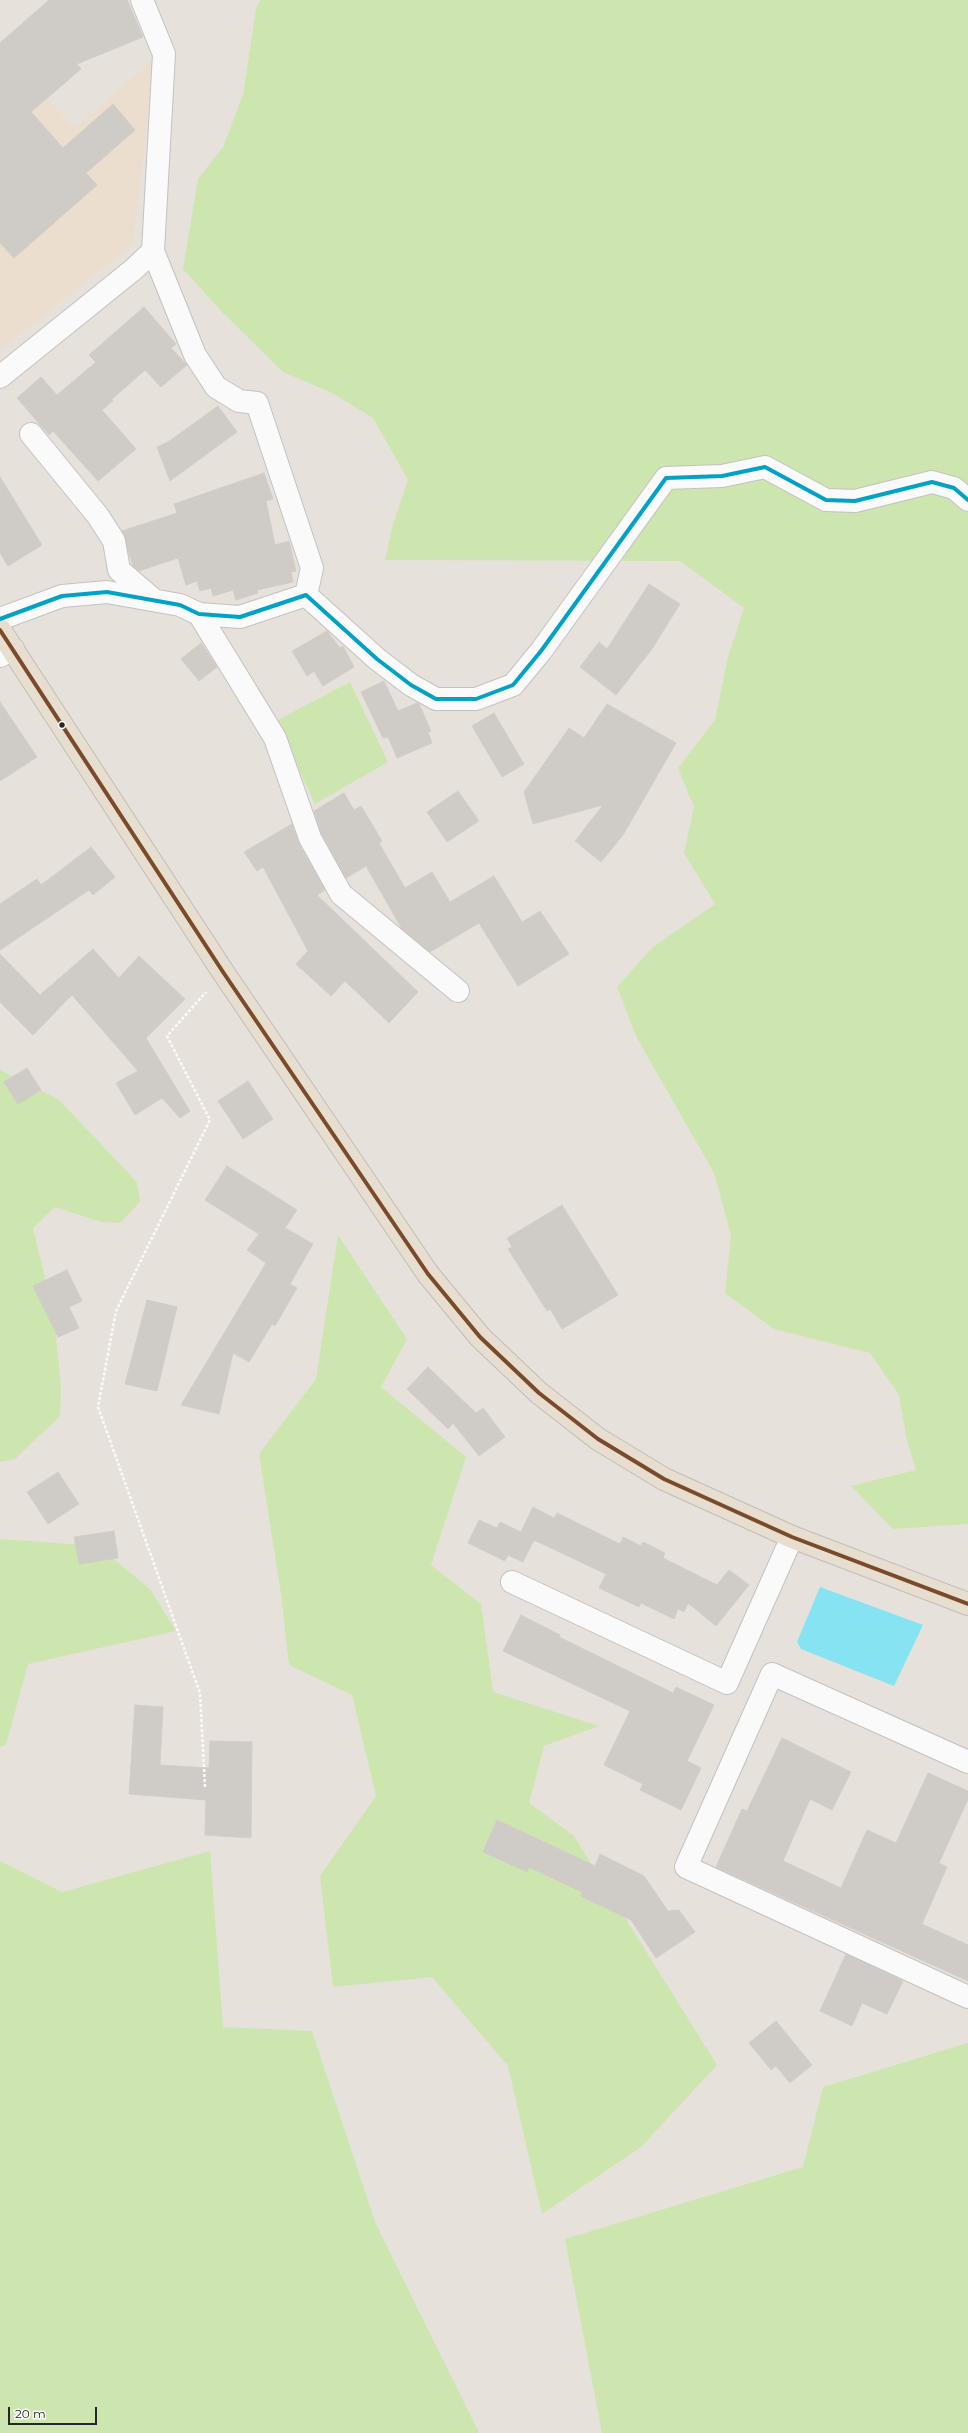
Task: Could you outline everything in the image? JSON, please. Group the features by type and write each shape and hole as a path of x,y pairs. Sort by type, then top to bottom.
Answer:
{"main road":[{"path":"0,630 6,653 428,1274 480,1337 540,1393 598,1439 664,1479 792,1537 968,1604"}],"street":[{"path":"142,0 164,54 153,251 195,355 216,387 238,401 257,403 312,568 306,595"},
{"path":"0,377 134,270 153,251"},
{"path":"31,434 98,516 114,541 119,570 154,600"},
{"path":"306,595 377,659 411,685 436,699 476,699 513,685 541,651 666,478 722,476 765,467 826,500 855,501 932,482 954,488 968,500"},
{"path":"0,619 62,596 107,592 180,605 199,614 240,617 306,595"},
{"path":"199,614 275,738 310,838 341,894 458,990"},
{"path":"512,1582 727,1683 792,1537"},
{"path":"968,1762 772,1674 686,1867 968,1997"}],"path":[{"path":"205,1787 200,1693 98,1407 116,1311 210,1120 167,1036 223,972"}],"shaded area":[{"path":"0,47 74,128 151,62 146,135 133,244 0,350"}],"green space":[{"path":"260,0 968,0 968,1524 893,1529 851,1486 916,1470 907,1441 899,1395 870,1353 774,1329 725,1293 731,1235 714,1173 637,1038 617,987 653,947 715,904 684,853 694,807 678,768 715,720 728,657 744,608 680,561 385,560 393,524 408,480 373,418 332,393 283,372 221,311 183,269 198,179 223,147 243,95 256,9"},
{"path":"350,682 388,762 315,804 276,721"},
{"path":"0,1070 58,1099 137,1182 140,1202 120,1223 101,1222 55,1207 33,1228 54,1316 61,1388 60,1416 15,1459 0,1462"},
{"path":"338,1235 407,1339 381,1387 466,1457 431,1565 481,1604 493,1692 599,1726 544,1746 529,1803 574,1836 717,2065 641,2147 542,2214 508,2066 432,1977 333,1987 320,1876 376,1796 352,1695 289,1665 281,1594 259,1454 316,1379"},
{"path":"0,1539 98,1546 150,1589 176,1631 28,1664 6,1745 0,1747"},
{"path":"210,1851 223,2027 312,2031 375,2222 479,2433 0,2433 0,1861 62,1892"},
{"path":"968,2043 968,2433 602,2433 565,2239 803,2167 823,2087"}],"water":[{"path":"820,1587 923,1625 894,1686 801,1649 797,1642"}],"building":[{"path":"49,0 127,0 143,37 77,64 81,69 31,112 63,148 113,104 135,130 86,173 97,185 14,258 0,243 0,43"},
{"path":"144,307 176,344 171,348 187,365 161,387 145,370 102,410 136,449 98,481 53,431 49,435 17,398 41,377 57,395 96,362 89,355"},
{"path":"218,406 237,432 170,481 157,447 168,442"},
{"path":"264,473 273,499 266,501 275,545 289,541 296,571 291,572 293,582 257,590 258,593 236,600 233,590 213,596 211,588 200,591 197,581 186,585 178,558 139,571 133,566 122,531 177,513 174,504"},
{"path":"0,477 42,545 8,566 0,553"},
{"path":"649,584 680,604 652,649 616,695 580,667 599,642 607,649"},
{"path":"327,631 340,648 343,646 354,667 323,686 314,671 307,676 292,651"},
{"path":"201,643 217,667 199,681 181,659"},
{"path":"384,681 398,711 417,703 419,704 431,731 428,732 432,743 397,758 388,737 383,738 361,692"},
{"path":"0,702 37,757 0,781"},
{"path":"607,704 676,743 623,835 601,862 575,841 603,805 533,824 524,792 569,728 584,738"},
{"path":"494,713 524,764 502,777 472,726"},
{"path":"458,791 479,821 447,842 427,812"},
{"path":"344,793 354,810 361,806 382,841 379,843 405,888 432,872 450,902 494,876 522,922 540,911 569,954 518,986 479,923 430,952 402,929 366,866 346,878 321,833 314,811"},
{"path":"292,824 299,844 325,890 317,895 418,992 389,1023 345,981 331,996 296,964 308,951 263,867 257,871 244,852"},
{"path":"91,847 115,877 93,895 89,890 0,950 0,904 37,879 41,885"},
{"path":"93,949 119,978 139,956 185,999 146,1038 190,1111 180,1118 162,1098 135,1115 116,1083 138,1071 72,995 33,1035 0,1002 0,954 40,995"},
{"path":"27,1068 41,1090 18,1104 4,1082"},
{"path":"248,1081 273,1119 243,1139 218,1101"},
{"path":"227,1166 297,1210 285,1228 313,1244 290,1284 297,1288 275,1326 272,1324 249,1362 233,1353 219,1414 181,1405 266,1263 247,1250 259,1234 205,1200"},
{"path":"562,1205 618,1295 562,1329 550,1309 547,1311 508,1249 512,1247 507,1238"},
{"path":"67,1270 82,1301 69,1307 79,1328 58,1337 33,1286"},
{"path":"147,1300 177,1307 157,1391 125,1384"},
{"path":"428,1367 476,1413 483,1408 505,1437 479,1456 453,1423 448,1429 407,1389"},
{"path":"58,1472 79,1504 48,1524 27,1492"},
{"path":"533,1507 554,1518 557,1513 620,1544 623,1537 641,1546 643,1542 665,1553 663,1558 717,1585 729,1570 749,1585 716,1626 688,1603 684,1612 678,1609 674,1619 641,1603 639,1607 599,1588 606,1574 534,1540 523,1562 508,1555 505,1561 468,1543 479,1520 497,1528 500,1522 521,1532"},
{"path":"114,1531 118,1558 79,1564 74,1537"},
{"path":"521,1615 560,1635 559,1637 673,1693 676,1687 714,1705 687,1761 701,1768 681,1810 640,1790 643,1784 604,1765 630,1711 503,1651"},
{"path":"135,1705 163,1707 160,1765 209,1768 210,1741 252,1742 251,1838 205,1835 206,1800 129,1794"},
{"path":"782,1738 851,1772 832,1810 810,1799 783,1861 841,1888 867,1830 896,1843 928,1773 968,1791 968,1799 939,1863 947,1867 922,1924 968,1945 968,1981 716,1867 742,1809 747,1811"},
{"path":"497,1820 595,1866 600,1854 644,1876 668,1911 679,1910 695,1932 656,1958 631,1920 581,1896 582,1892 529,1867 527,1872 483,1852"},
{"path":"846,1954 903,1981 887,2014 862,2003 852,2026 820,2011"},
{"path":"776,2021 812,2065 790,2083 776,2066 771,2070 749,2043"}],"transit line":[{"path":"0,619 62,596 107,592 180,605 199,614 240,617 306,595 377,659 411,685 436,699 476,699 513,685 541,651 666,478 722,476 765,467 826,500 855,501 932,482 954,488 968,500"},
{"path":"0,630 223,972 428,1274 480,1337 539,1393 598,1439 664,1479 792,1537 968,1604"}]}
